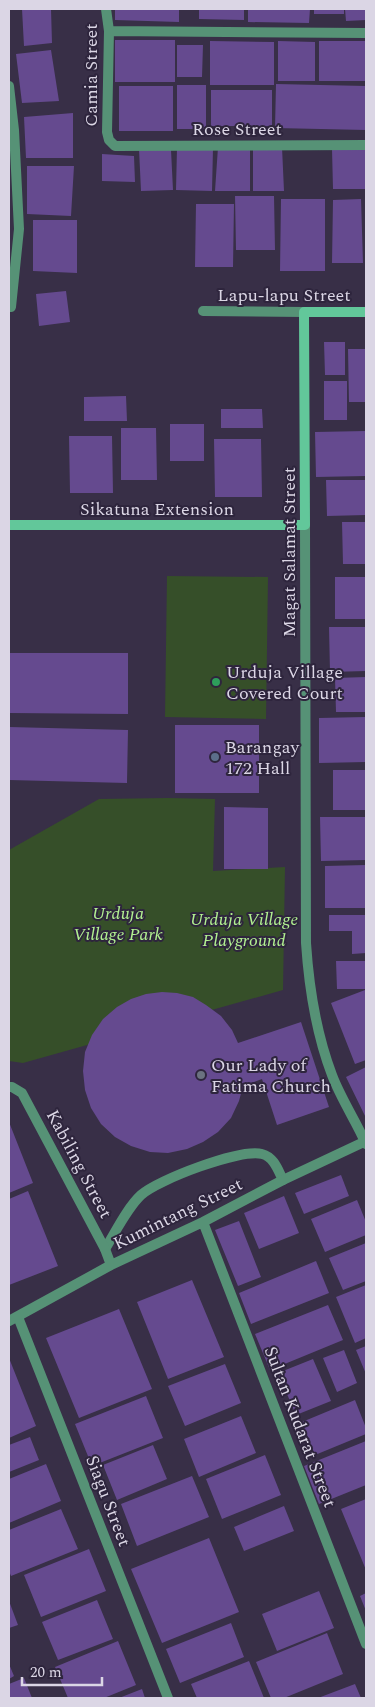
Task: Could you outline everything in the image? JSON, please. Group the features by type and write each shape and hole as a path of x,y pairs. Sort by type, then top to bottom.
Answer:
{"street":[{"name":"Camia Street","path":"106,9 109,31 107,132 109,140"},
{"path":"109,31 366,33"},
{"path":"9,86 19,229 11,307"},
{"name":"Rose Street","path":"109,140 115,146 366,145"},
{"name":"Lapu-lapu Street","path":"202,311 366,312"},
{"name":"Magat Salamat Street","path":"304,312 306,943 314,1012 329,1068 366,1142"},
{"name":"Sikatuna Extension","path":"9,525 305,524"},
{"name":"Kabiling Street","path":"9,1087 22,1093 105,1249 111,1265"},
{"name":"Kumintang Street","path":"14,1319 111,1265 202,1222 283,1180 366,1142"},
{"path":"105,1249 140,1196 148,1189 180,1175 241,1154 263,1154 272,1159 283,1180"},
{"name":"Sultan Kudarat Street","path":"202,1222 366,1644"},
{"name":"Siagu Street","path":"14,1319 168,1698"}],"green space":[{"name":"Urduja Village Covered Court","path":"167,576 268,577 266,719 165,717"},
{"name":"Urduja Village Park","path":"99,799 215,799 213,871 285,867 283,990 23,1063 9,1061 9,850"}],"building":[{"path":"22,9 51,9 52,43 24,46"},
{"path":"115,9 179,9 179,22 115,20"},
{"path":"199,9 244,9 244,20 199,19"},
{"path":"248,9 310,9 309,23 248,22"},
{"path":"314,9 344,9 344,14 314,14"},
{"path":"345,9 366,9 366,20 346,21"},
{"path":"115,40 175,40 175,82 115,82"},
{"path":"210,41 274,42 274,85 210,85"},
{"path":"278,41 315,42 315,81 278,81"},
{"path":"319,41 366,41 366,81 319,81"},
{"path":"177,45 203,45 202,77 177,77"},
{"path":"51,50 59,101 22,103 16,54"},
{"path":"276,84 366,86 366,130 275,128"},
{"path":"177,85 206,85 206,129 177,129"},
{"path":"119,86 173,86 173,131 119,131"},
{"path":"211,90 272,90 272,126 211,126"},
{"path":"73,113 73,158 26,158 24,117"},
{"path":"218,147 250,147 250,191 215,191"},
{"path":"253,147 282,147 284,191 253,191"},
{"path":"177,148 213,148 212,191 176,190"},
{"path":"139,149 171,150 173,190 141,191"},
{"path":"332,149 366,150 366,189 333,189"},
{"path":"102,154 134,156 135,182 102,181"},
{"path":"27,166 74,166 71,216 27,214"},
{"path":"235,196 274,196 275,250 236,250"},
{"path":"281,199 325,199 325,271 280,271"},
{"path":"361,199 363,263 332,263 333,200"},
{"path":"196,204 234,204 233,267 195,267"},
{"path":"33,220 77,220 77,273 33,271"},
{"path":"66,291 70,322 39,326 36,294"},
{"path":"324,342 345,342 345,375 325,375"},
{"path":"348,349 366,349 366,402 349,402"},
{"path":"324,381 347,381 347,420 324,420"},
{"path":"126,396 127,421 84,421 84,397"},
{"path":"221,409 262,409 263,428 221,428"},
{"path":"170,424 204,424 204,461 170,461"},
{"path":"121,428 156,428 157,480 121,480"},
{"path":"366,431 366,476 316,477 315,432"},
{"path":"69,436 112,436 113,493 70,493"},
{"path":"214,439 261,439 262,497 215,497"},
{"path":"326,480 366,480 366,515 327,516"},
{"path":"342,522 366,522 366,564 343,564"},
{"path":"335,577 366,577 366,619 335,619"},
{"path":"329,627 366,627 366,671 330,672"},
{"path":"9,653 128,653 128,714 9,713"},
{"path":"366,677 366,712 336,712 335,678"},
{"path":"366,717 366,762 319,763 319,718"},
{"path":"175,725 259,725 259,793 175,793"},
{"path":"9,727 128,730 127,783 9,780"},
{"path":"333,770 366,770 366,810 333,810"},
{"path":"224,807 268,808 268,869 224,869"},
{"path":"320,817 366,817 366,860 321,861"},
{"path":"366,865 366,908 325,908 325,866"},
{"path":"329,915 366,915 366,953 352,954 352,931 329,931"},
{"path":"336,961 366,961 366,989 337,989"},
{"path":"365,990 366,1060 355,1064 331,1003"},
{"name":"Our Lady of Fatima Church","path":"162,992 193,997 206,1005 221,1016 232,1030 238,1043 301,1022 329,1107 277,1125 262,1079 243,1086 239,1101 231,1118 218,1132 203,1142 187,1149 168,1153 150,1152 131,1146 115,1137 101,1124 91,1108 85,1090 83,1071 85,1052 92,1035 103,1019 117,1007 131,999 146,994"},
{"path":"366,1067 366,1118 346,1077"},
{"path":"9,1122 33,1183 9,1193"},
{"path":"341,1175 349,1196 304,1214 295,1193"},
{"path":"28,1191 58,1266 9,1285 9,1199"},
{"path":"284,1196 299,1233 259,1249 244,1213"},
{"path":"357,1200 366,1222 366,1235 325,1252 311,1219"},
{"path":"239,1221 261,1277 238,1286 215,1230"},
{"path":"366,1243 366,1281 343,1290 329,1258"},
{"path":"316,1261 329,1293 251,1324 239,1293"},
{"path":"192,1280 224,1357 168,1379 137,1302"},
{"path":"366,1285 366,1338 355,1343 336,1297"},
{"path":"328,1305 343,1340 270,1370 255,1334"},
{"path":"119,1309 152,1389 79,1418 46,1338"},
{"path":"366,1346 366,1374 356,1350"},
{"path":"344,1350 357,1383 337,1392 323,1358"},
{"path":"9,1358 36,1426 9,1438"},
{"path":"313,1359 331,1401 296,1415 278,1373"},
{"path":"225,1364 241,1403 185,1426 168,1386"},
{"path":"146,1396 163,1438 92,1466 75,1424"},
{"path":"355,1400 366,1428 366,1434 315,1455 302,1422"},
{"path":"241,1416 256,1453 199,1477 184,1439"},
{"path":"30,1437 39,1460 9,1472 9,1445"},
{"path":"366,1441 366,1485 319,1504 304,1466"},
{"path":"153,1445 167,1479 117,1500 103,1465"},
{"path":"265,1455 281,1495 222,1519 206,1479"},
{"path":"46,1464 61,1501 9,1523 9,1479"},
{"path":"192,1476 209,1517 137,1546 121,1504"},
{"path":"366,1499 366,1570 341,1509"},
{"path":"284,1506 294,1531 244,1551 234,1527"},
{"path":"61,1509 78,1549 11,1576 9,1571 9,1530"},
{"path":"209,1538 239,1612 162,1643 131,1569"},
{"path":"89,1549 106,1591 41,1617 24,1575"},
{"path":"319,1591 334,1628 277,1651 262,1614"},
{"path":"366,1593 366,1611 360,1596"},
{"path":"97,1600 113,1639 58,1660 42,1622"},
{"path":"9,1601 18,1625 9,1628"},
{"path":"231,1623 244,1657 180,1683 166,1649"},
{"path":"327,1633 343,1674 284,1698 271,1698 256,1662"},
{"path":"118,1641 136,1685 104,1698 68,1698 55,1667"},
{"path":"249,1661 264,1698 197,1698 191,1684"},
{"path":"9,1664 14,1676 9,1679"},
{"path":"24,1678 32,1698 9,1698 9,1684"},
{"path":"355,1684 361,1698 318,1698"},
{"path":"142,1689 145,1698 119,1698"}],"place":[{"name":"Urduja Village Covered Court","path":"216,682"},
{"name":"Barangay 172 Hall","path":"215,757"},
{"name":"Our Lady of Fatima Church","path":"201,1075"}],"park label":[{"name":"Urduja Village Playground","path":"244,930"}]}
